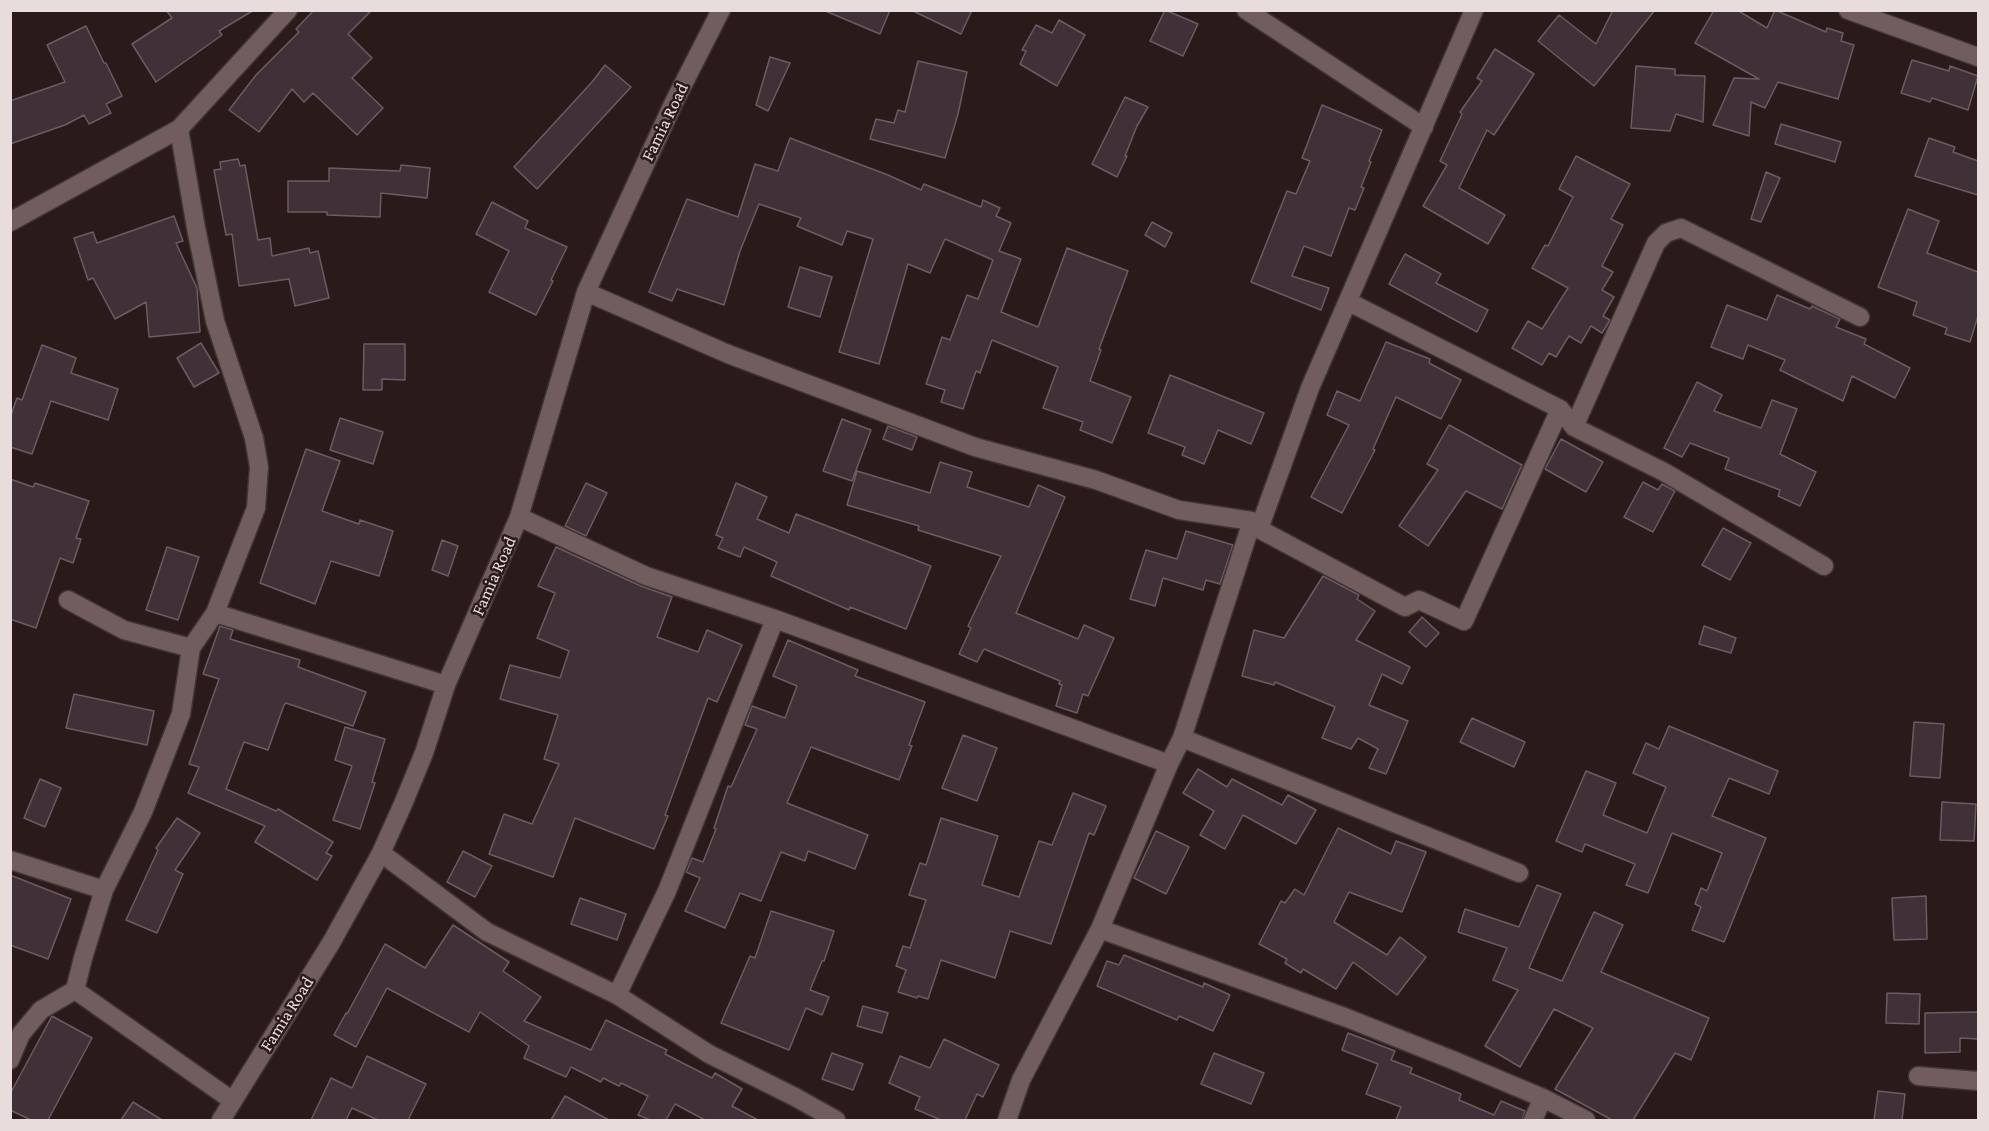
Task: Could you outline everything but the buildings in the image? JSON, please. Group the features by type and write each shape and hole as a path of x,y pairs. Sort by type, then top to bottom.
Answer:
{"street":[{"path":"10,222 179,129 288,10"},
{"name":"Famia Road","path":"221,1120 331,943 381,853 424,753 446,684 519,517 586,292 674,102 721,10"},
{"path":"1246,10 1424,127"},
{"path":"1007,1120 1021,1080 1100,929 1182,738 1256,525 1310,388 1474,10"},
{"path":"1848,10 1978,57"},
{"path":"10,1060 21,1034 41,1010 75,990 82,958 104,890 143,812 181,714 191,648 215,613 256,508 259,466 254,438 215,321 179,129"},
{"path":"1574,427 1656,243 1666,233 1681,228 1860,317"},
{"path":"586,292 728,354 975,447 1096,480 1179,510 1256,525 1406,608 1419,600 1464,621 1560,409"},
{"path":"1349,302 1560,409 1574,427 1664,472 1824,566"},
{"path":"519,517 646,576 775,619 1169,764"},
{"path":"68,600 124,630 191,648"},
{"path":"215,613 446,684"},
{"path":"617,995 667,891 775,619"},
{"path":"1182,738 1520,873"},
{"path":"381,853 487,932 617,995 709,1054 836,1120"},
{"path":"10,860 104,890"},
{"path":"1100,929 1347,1018 1543,1098 1586,1120"},
{"path":"75,990 233,1101"},
{"path":"1918,1076 1978,1081"},
{"path":"1533,1120 1543,1098"}]}
